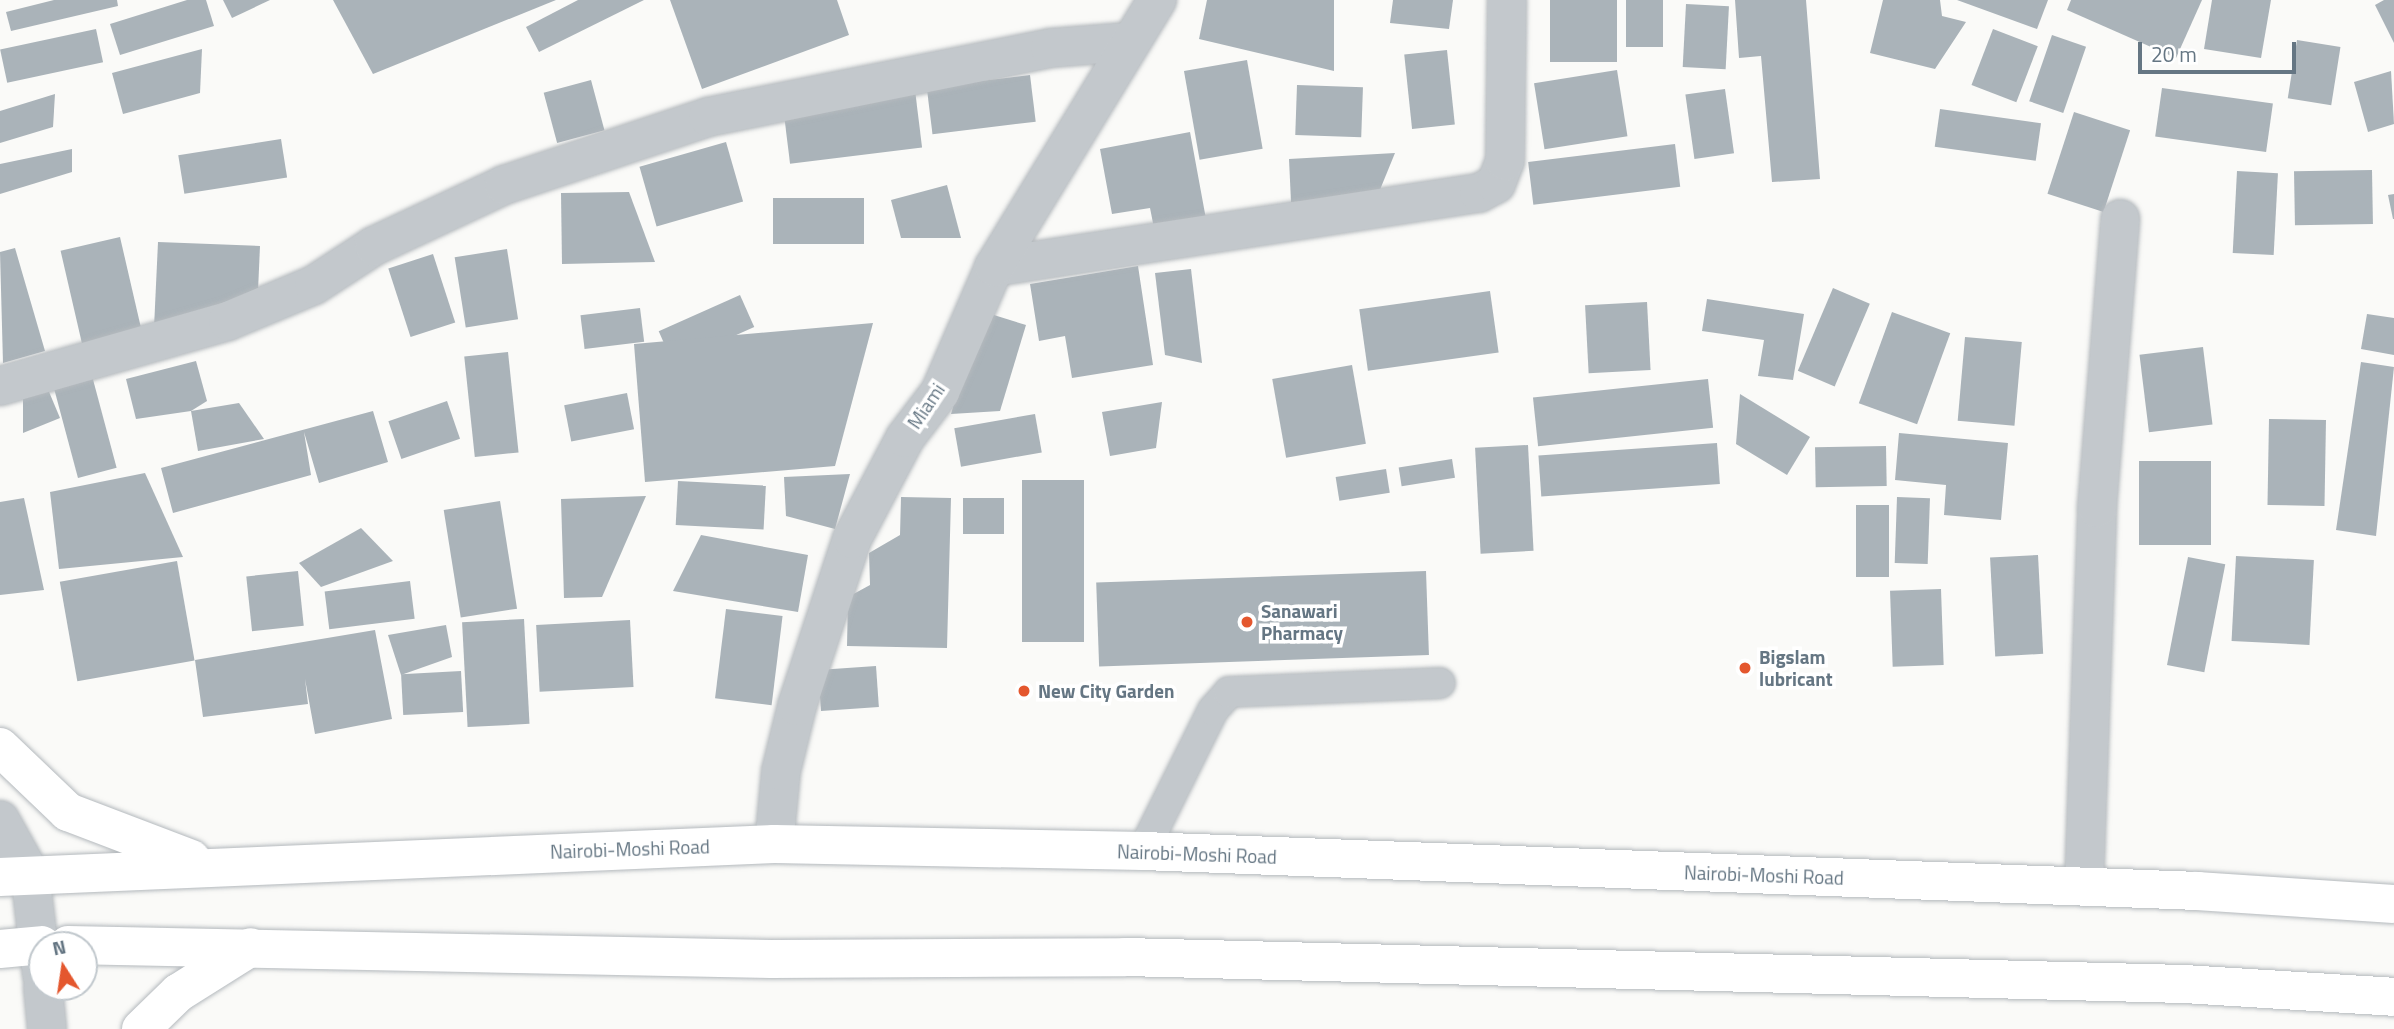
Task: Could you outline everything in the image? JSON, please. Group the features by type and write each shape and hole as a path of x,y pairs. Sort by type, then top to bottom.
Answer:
{"highway":[{"path":"0,747 68,812 204,864"},
{"name":"Nairobi-Moshi Road","path":"15,875 204,864 774,844 1143,851 2084,887 2394,904"},
{"path":"141,1029 178,993 251,947"},
{"path":"98,952 251,947 771,959 1125,957 2184,984 2394,997"},
{"path":"0,949 28,951"}],"street":[{"name":"Miami","path":"774,844 781,771 797,706 852,539 905,438 940,392 994,267 1126,42 1157,0"},
{"path":"994,267 1488,188 1505,161 1507,0"},
{"path":"0,386 228,321 314,285 374,246 503,185 708,117 1050,48 1126,42"},
{"path":"2084,887 2097,508 2120,219"},
{"path":"0,820 15,875 39,931"},
{"path":"44,1001 47,1029"}],"lane":[{"path":"1143,851 1213,710 1229,692 1440,682"}],"building":[{"path":"54,0 117,0 118,6 11,31 6,12"},
{"path":"187,0 206,0 214,26 120,55 110,24"},
{"path":"223,0 270,0 232,18"},
{"path":"333,0 556,0 373,74"},
{"path":"578,0 644,0 539,52 526,27"},
{"path":"670,0 837,0 849,35 702,89"},
{"path":"1207,0 1334,0 1334,71 1199,39"},
{"path":"1393,0 1453,0 1449,29 1390,23"},
{"path":"1550,0 1617,0 1617,62 1550,62"},
{"path":"1626,0 1663,0 1663,47 1626,47"},
{"path":"1735,0 1806,0 1820,179 1772,182 1761,56 1739,58"},
{"path":"1883,0 1940,0 1942,16 1966,22 1935,69 1870,53"},
{"path":"1957,0 2048,0 2037,29"},
{"path":"2071,0 2202,0 2176,58 2067,10"},
{"path":"2212,0 2271,0 2261,58 2204,49"},
{"path":"2384,0 2394,0 2394,43 2375,5"},
{"path":"1686,4 1729,6 1726,69 1683,67"},
{"path":"96,29 103,62 7,83 0,49"},
{"path":"1993,29 2038,46 2016,102 1971,85"},
{"path":"2052,35 2086,47 2063,113 2029,101"},
{"path":"2297,40 2340,47 2331,105 2288,98"},
{"path":"202,49 200,93 123,114 112,73"},
{"path":"1447,50 1455,125 1412,129 1404,54"},
{"path":"1247,60 1263,149 1200,160 1184,71"},
{"path":"1617,70 1627,136 1545,149 1534,83"},
{"path":"2391,71 2394,124 2368,132 2354,82"},
{"path":"1030,75 1036,122 933,134 927,88"},
{"path":"591,80 604,130 557,143 544,93"},
{"path":"1297,85 1363,87 1361,137 1295,135"},
{"path":"2162,88 2273,104 2266,152 2155,137"},
{"path":"1725,89 1734,153 1694,159 1685,95"},
{"path":"915,90 922,148 790,164 783,106"},
{"path":"55,94 53,127 0,143 0,111"},
{"path":"1940,109 2041,123 2036,161 1935,147"},
{"path":"2074,112 2130,130 2104,212 2047,194"},
{"path":"1190,132 1206,219 1154,228 1150,208 1112,214 1100,149"},
{"path":"281,139 287,178 184,194 178,155"},
{"path":"726,142 743,202 657,226 639,167"},
{"path":"1675,144 1680,187 1533,205 1528,162"},
{"path":"72,149 72,172 0,194 0,164"},
{"path":"1395,153 1377,197 1291,202 1289,159"},
{"path":"2372,170 2373,224 2295,225 2294,171"},
{"path":"2237,171 2278,173 2274,255 2233,253"},
{"path":"947,185 961,238 901,238 891,200"},
{"path":"629,192 655,262 562,264 561,193"},
{"path":"2394,194 2394,219 2393,219 2388,195"},
{"path":"773,198 864,198 864,244 773,244"},
{"path":"120,237 142,331 82,344 61,251"},
{"path":"158,242 260,246 258,291 154,328"},
{"path":"15,248 45,351 3,363 0,252"},
{"path":"507,249 518,319 466,327 455,257"},
{"path":"433,254 455,322 411,337 388,269"},
{"path":"1138,266 1153,365 1072,378 1065,336 1039,341 1030,284"},
{"path":"1191,269 1202,363 1165,355 1155,273"},
{"path":"1833,288 1870,304 1835,386 1798,371"},
{"path":"1490,291 1499,352 1368,371 1359,309"},
{"path":"740,295 754,327 673,363 659,331"},
{"path":"1707,299 1804,314 1793,380 1758,376 1764,340 1702,331"},
{"path":"1647,302 1651,370 1589,373 1585,305"},
{"path":"640,308 644,342 585,349 580,315"},
{"path":"981,311 1026,325 1000,411 951,414"},
{"path":"1892,312 1950,333 1917,424 1859,403"},
{"path":"2367,314 2394,318 2394,355 2361,349"},
{"path":"873,323 835,466 645,482 634,344"},
{"path":"1965,337 2022,342 2014,426 1958,421"},
{"path":"2203,347 2213,424 2149,432 2139,355"},
{"path":"508,352 519,452 475,457 464,357"},
{"path":"196,361 207,401 191,411 136,419 126,379"},
{"path":"2361,362 2394,367 2376,536 2336,530"},
{"path":"1352,365 1366,444 1286,458 1272,379"},
{"path":"91,372 117,468 78,478 52,382"},
{"path":"1708,379 1713,428 1538,446 1533,397"},
{"path":"47,387 60,418 23,433 23,388"},
{"path":"627,393 634,429 571,442 564,405"},
{"path":"1740,394 1810,437 1787,475 1736,444"},
{"path":"447,401 460,439 401,459 388,421"},
{"path":"1162,402 1156,448 1110,456 1102,412"},
{"path":"239,403 264,439 198,451 191,411"},
{"path":"373,411 388,462 319,483 304,432 311,475 173,513 161,468"},
{"path":"1035,414 1042,452 961,467 954,428"},
{"path":"2269,419 2326,420 2324,506 2267,505"},
{"path":"1899,433 2008,443 2001,520 1944,515 1946,485 1895,480"},
{"path":"1717,443 1720,484 1541,496 1538,455"},
{"path":"1528,445 1534,551 1481,554 1475,448"},
{"path":"1886,446 1887,486 1816,487 1815,447"},
{"path":"1452,459 1455,478 1402,486 1399,467"},
{"path":"2139,461 2211,461 2211,545 2139,545"},
{"path":"1386,469 1390,493 1339,501 1336,477"},
{"path":"145,473 183,557 59,569 50,492"},
{"path":"850,474 835,529 786,516 784,477"},
{"path":"1022,480 1084,480 1084,642 1022,642"},
{"path":"678,481 766,486 764,530 676,525"},
{"path":"646,496 602,597 564,598 561,499"},
{"path":"901,497 951,498 947,648 847,646 848,597 870,585 869,553 900,535"},
{"path":"1897,497 1930,498 1928,564 1895,563"},
{"path":"24,498 44,590 0,595 0,502"},
{"path":"963,498 1004,498 1004,534 963,534"},
{"path":"500,501 517,609 461,618 444,510"},
{"path":"1856,505 1889,505 1889,577 1856,577"},
{"path":"361,528 393,561 321,587 299,563"},
{"path":"701,535 808,555 798,612 673,591"},
{"path":"2038,555 2043,654 1995,656 1990,558"},
{"path":"2236,556 2314,560 2309,645 2232,641"},
{"path":"2188,557 2225,564 2204,672 2167,665"},
{"path":"177,561 195,660 77,681 60,582"},
{"path":"298,571 304,626 252,631 246,576"},
{"path":"1426,571 1429,655 1099,666 1096,583"},
{"path":"410,581 415,619 329,629 325,591"},
{"path":"1941,589 1944,665 1893,667 1890,591"},
{"path":"726,609 783,616 772,705 715,698"},
{"path":"524,619 529,724 468,727 462,622"},
{"path":"630,620 634,687 540,692 536,625"},
{"path":"446,625 452,657 401,675 388,635"},
{"path":"375,630 392,719 315,734 305,679 308,704 203,717 195,660"},
{"path":"876,666 879,707 821,711 818,670"},
{"path":"461,671 463,712 403,715 401,674"}],"place":[{"name":"Sanawari Pharmacy","path":"1247,622"},
{"name":"Bigslam lubricant","path":"1745,668"},
{"name":"New City Garden","path":"1024,691"}]}
